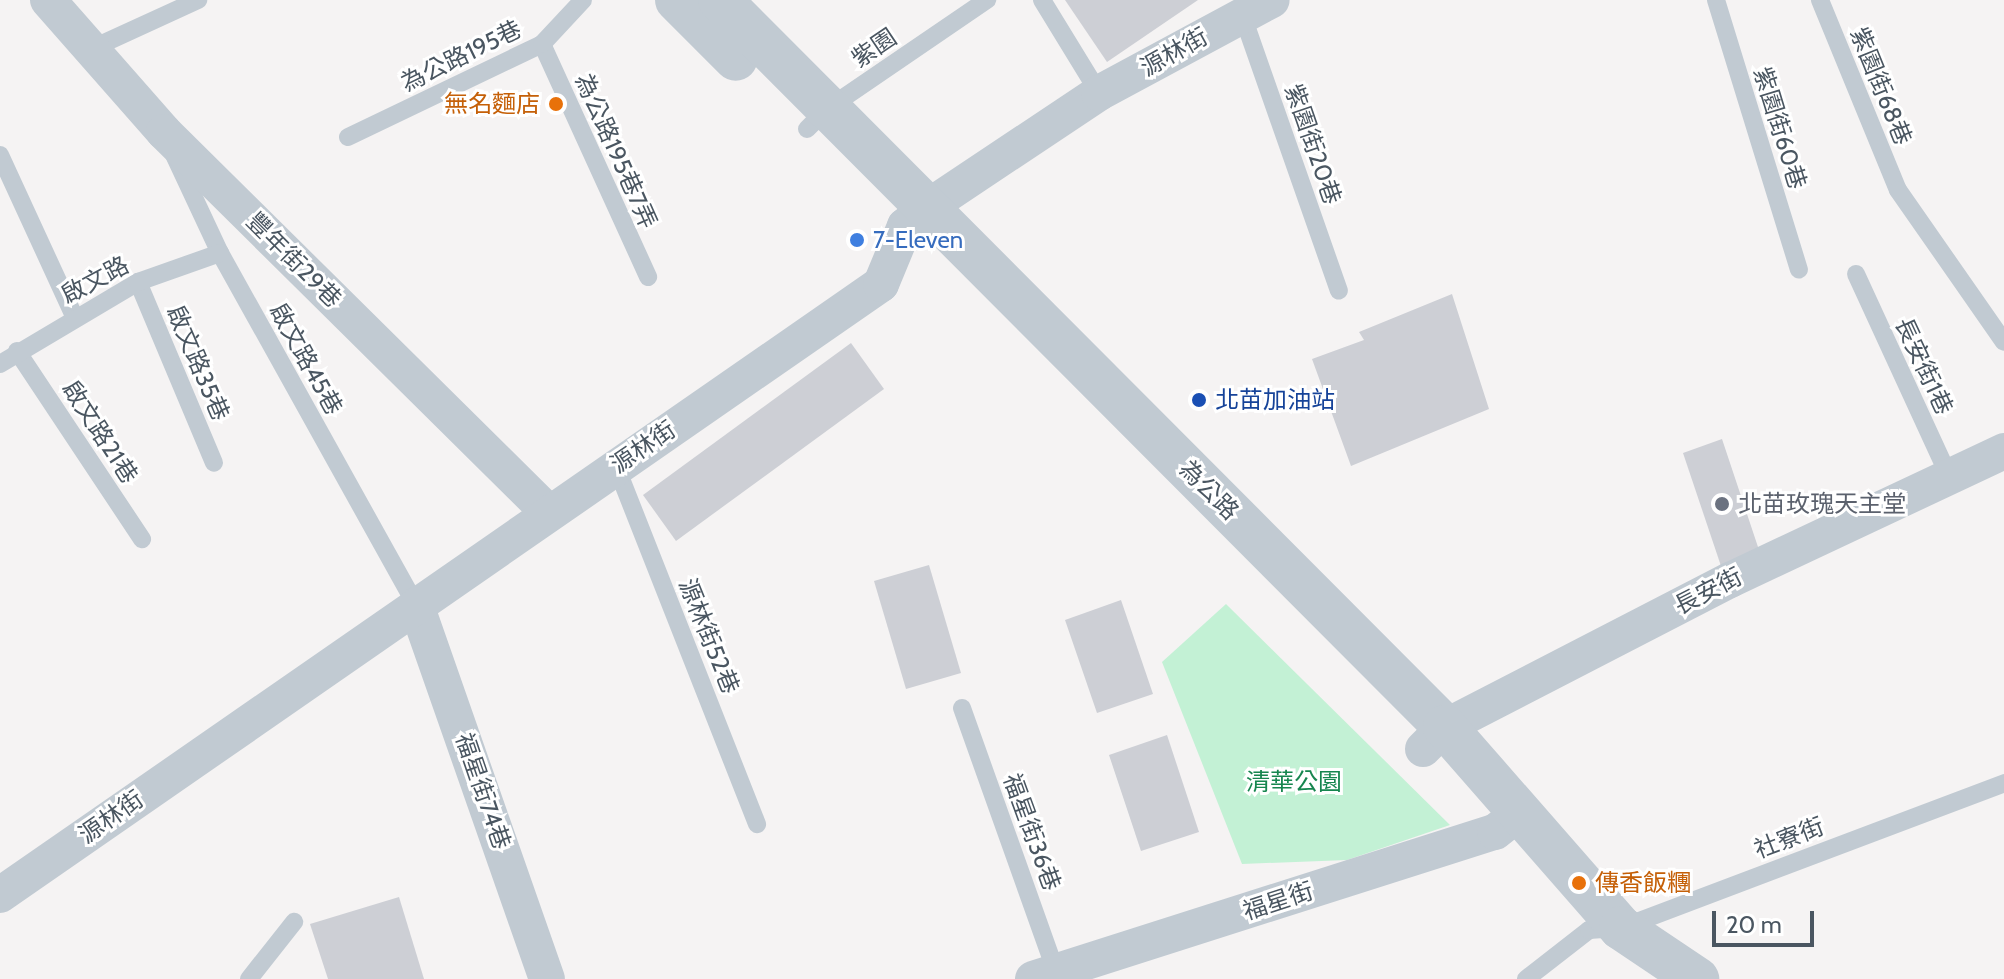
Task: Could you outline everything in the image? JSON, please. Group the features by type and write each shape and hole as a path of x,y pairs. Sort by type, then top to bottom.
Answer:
{"street":[{"name":"豐年街29巷","path":"48,0 164,132 548,512"},
{"name":"為公路","path":"677,0 817,119 1434,738 1605,929 1640,979"},
{"name":"為公路","path":"720,0 817,119"},
{"name":"源林街","path":"0,895 548,512 881,284 917,217 1099,93 1257,7"},
{"name":"長安街","path":"1434,738 1730,580 2004,451"},
{"name":"福星街74巷","path":"416,605 547,979"},
{"name":"福星街","path":"1044,975 1507,823"},
{"name":"為公路","path":"1605,929 1697,979"}],"lane":[{"path":"91,49 198,0"},
{"name":"為公路195巷","path":"348,137 542,44 583,0"},
{"name":"紫園","path":"817,119 987,0"},
{"path":"1042,0 1099,93"},
{"name":"紫園街60巷","path":"1716,0 1799,270"},
{"name":"紫園街68巷","path":"1820,0 1898,190 2004,342"},
{"name":"紫園街20巷","path":"1257,7 1339,291"},
{"name":"為公路195巷7弄","path":"542,44 648,277"},
{"name":"啟文路45巷","path":"164,132 220,253 416,605"},
{"path":"0,155 75,318"},
{"name":"啟文路","path":"0,364 17,351 138,282 220,253"},
{"name":"長安街1巷","path":"1856,274 1950,478"},
{"name":"啟文路35巷","path":"138,282 214,463"},
{"name":"啟文路21巷","path":"17,351 142,539"},
{"name":"源林街52巷","path":"616,466 757,824"},
{"name":"福星街36巷","path":"962,708 1044,975"},
{"name":"社寮街","path":"1526,979 1605,929 2004,783"},
{"path":"249,979 294,922"}],"green space":[{"name":"清華公園","path":"1226,604 1450,825 1347,860 1242,864 1162,662"}],"building":[{"path":"1065,0 1198,0 1107,62"},
{"path":"1452,294 1489,409 1351,466 1312,359 1364,340 1359,332"},
{"path":"851,343 884,389 676,541 643,495"},
{"name":"北苗玫瑰天主堂","path":"1722,439 1761,556 1722,569 1683,453"},
{"path":"929,565 961,673 906,689 874,581"},
{"path":"1121,600 1153,694 1097,713 1065,620"},
{"path":"1167,735 1199,832 1141,851 1109,755"},
{"path":"399,897 424,979 328,979 310,924"}],"place":[{"name":"無名麵店","path":"556,104"},
{"name":"7-Eleven","path":"857,240"},
{"name":"北苗加油站","path":"1199,400"},
{"name":"北苗玫瑰天主堂","path":"1722,504"},
{"name":"傳香飯糰","path":"1579,883"}]}
